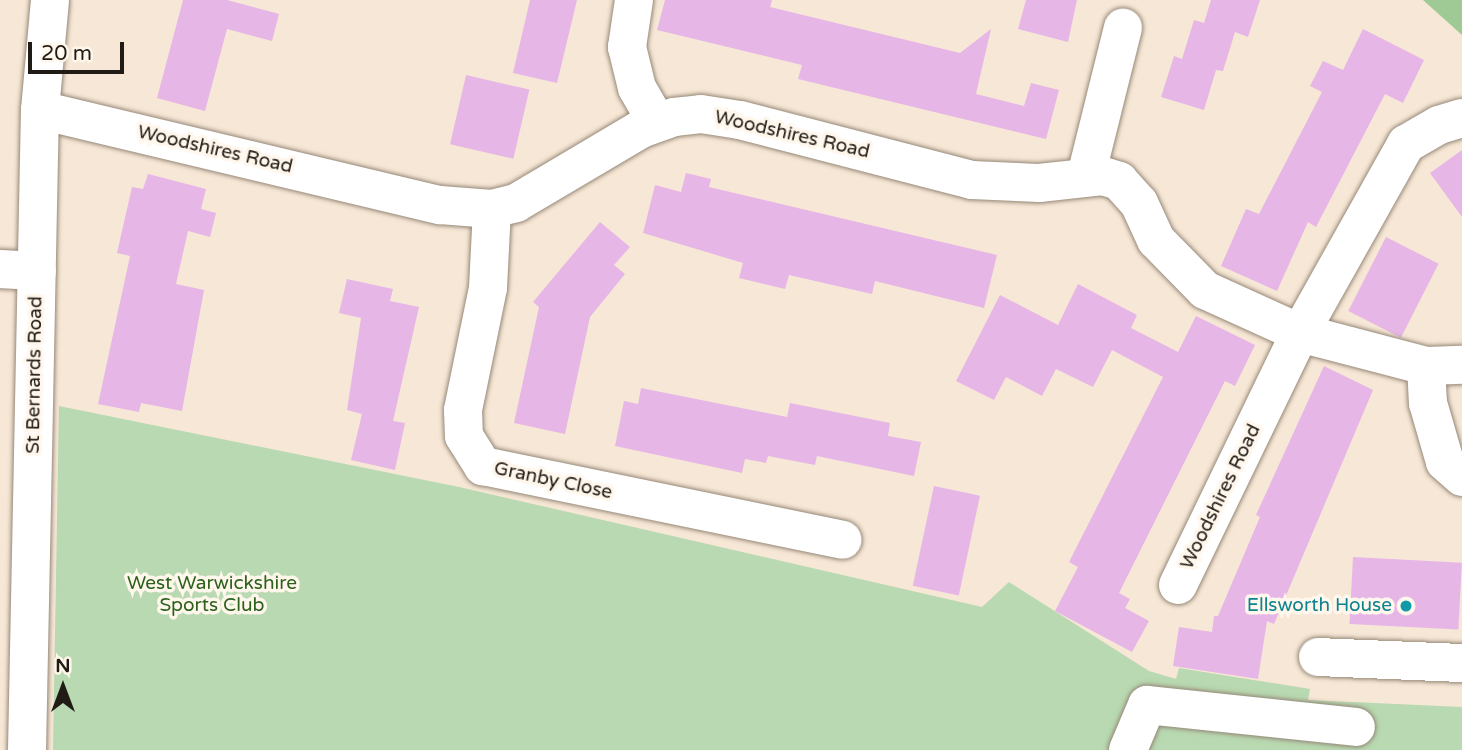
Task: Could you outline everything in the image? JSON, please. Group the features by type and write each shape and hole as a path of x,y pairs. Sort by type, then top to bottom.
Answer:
{"street":[{"name":"St Bernards Road","path":"27,750 15,619 18,270 40,110 50,0"},
{"path":"634,0 627,47 638,88 657,122"},
{"path":"1086,176 1123,28"},
{"name":"Woodshires Road","path":"40,110 440,205 492,209 516,203 657,122 701,114 740,120 972,180 1039,183 1086,176 1119,181 1139,203 1156,240 1205,290 1300,333 1444,365 1428,403 1446,462 1462,477"},
{"name":"Woodshires Road","path":"1178,585 1300,333 1406,144 1439,125 1462,118"},
{"name":"Granby Close","path":"492,209 488,288 463,410 464,436 483,466 842,540"},
{"path":"1318,657 1462,663"},
{"path":"1128,750 1147,705 1356,727"}],"green space":[{"path":"1423,0 1462,0 1462,35"},
{"name":"West Warwickshire Sports Club","path":"59,406 459,487 982,607 1009,582 1149,671 1176,679 1179,668 1310,689 1308,700 1462,707 1462,750 53,750"}],"building":[{"path":"183,0 227,0 279,14 272,41 227,29 205,111 157,98"},
{"path":"530,0 577,0 557,83 513,73"},
{"path":"665,0 772,0 770,7 960,53 991,29 976,94 1024,106 1031,83 1059,90 1046,139 798,79 802,65 657,30"},
{"path":"1026,0 1077,0 1068,42 1018,29"},
{"path":"1211,0 1260,0 1248,37 1235,32 1223,71 1216,70 1204,110 1161,97 1174,56 1182,59 1194,20 1204,23"},
{"path":"1363,29 1424,60 1403,103 1385,94 1316,227 1308,222 1277,291 1221,266 1246,209 1259,214 1322,92 1310,86 1323,61 1343,70"},
{"path":"466,75 529,90 513,159 450,144"},
{"path":"1462,150 1462,217 1430,173"},
{"path":"686,173 711,179 709,187 997,255 984,308 875,281 872,294 789,275 785,289 739,278 743,263 643,233 655,185 681,192"},
{"path":"148,174 206,189 201,209 216,213 210,237 188,231 176,284 204,290 182,411 141,403 139,412 98,404 130,256 117,253 132,187 143,189"},
{"path":"600,222 630,247 614,265 625,274 590,317 565,434 514,423 539,307 533,302"},
{"path":"1386,237 1439,264 1401,338 1348,311"},
{"path":"347,279 393,289 390,301 419,307 393,421 405,423 395,470 351,460 362,414 347,410 361,318 339,313"},
{"path":"1078,284 1137,315 1131,328 1178,352 1196,316 1255,345 1235,386 1225,381 1119,593 1130,599 1125,608 1149,621 1132,652 1055,611 1078,567 1069,562 1163,377 1112,350 1093,387 1056,369 1042,396 1006,377 994,400 956,381 1000,295 1058,325"},
{"path":"1324,366 1373,390 1274,624 1267,621 1258,679 1173,666 1179,627 1212,632 1214,616 1218,616 1260,517 1256,515"},
{"path":"641,388 787,417 790,403 890,423 888,436 921,442 914,476 817,456 815,465 768,456 766,463 745,459 742,473 615,446 624,401 638,404"},
{"path":"934,486 980,496 959,596 913,586"},
{"name":"Ellsworth House","path":"1353,557 1462,563 1458,630 1349,624"}],"place":[{"name":"Ellsworth House","path":"1406,606"}]}
